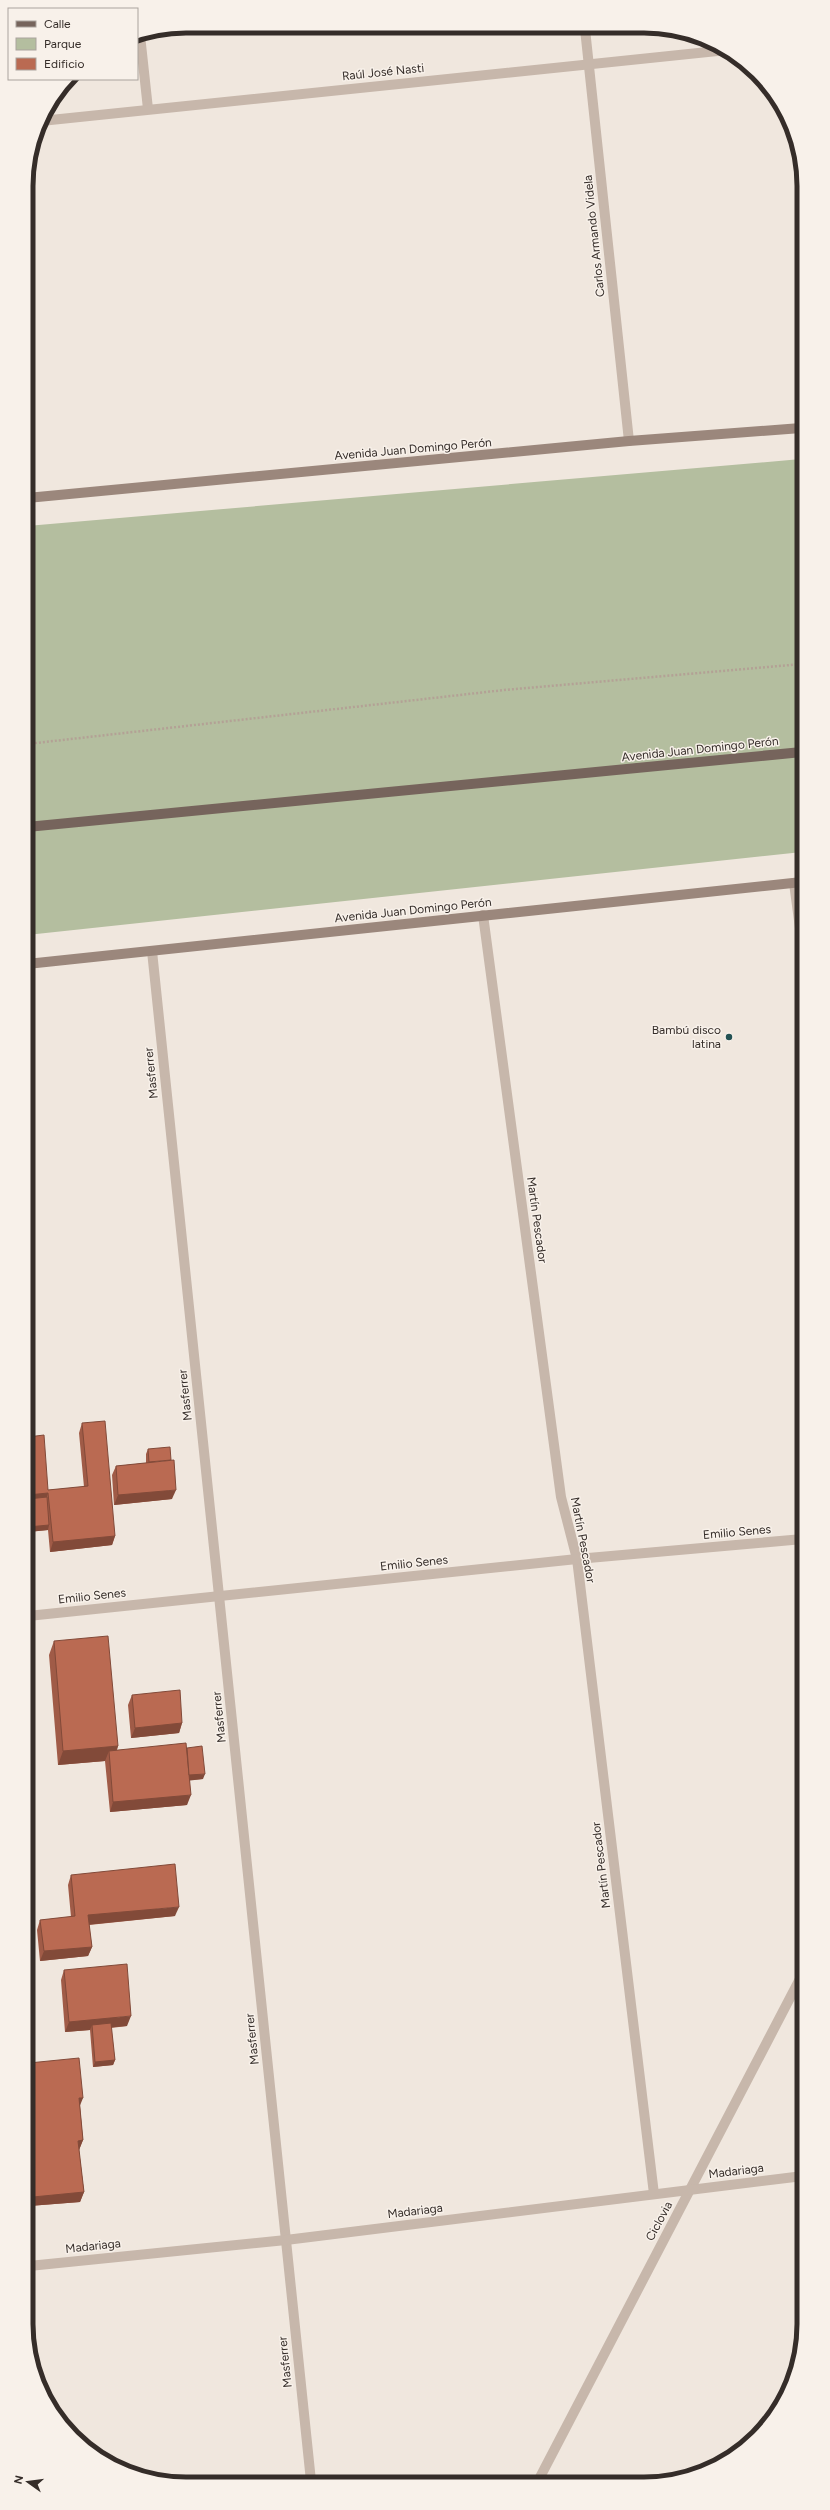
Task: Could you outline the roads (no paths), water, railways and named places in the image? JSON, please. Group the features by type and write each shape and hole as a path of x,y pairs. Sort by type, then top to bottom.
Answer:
{"main road":[{"name":"Avenida Juan Domingo Perón","path":"33,497 629,441 797,428"},
{"name":"Avenida Juan Domingo Perón","path":"33,826 797,752"},
{"name":"Avenida Juan Domingo Perón","path":"33,963 797,882"}],"street":[{"name":"Carlos Armando Videla","path":"586,33 629,441"},
{"path":"141,40 148,109"},
{"name":"Raúl José Nasti","path":"48,120 717,51"},
{"name":"Martín Pescador","path":"483,915 561,1497 576,1559 654,2194"},
{"name":"Masferrer","path":"152,951 311,2477"},
{"name":"Emilio Senes","path":"33,1615 576,1559 797,1540"},
{"name":"Ciclovia","path":"540,2477 797,1985"},
{"name":"Madariaga","path":"33,2266 286,2240 797,2177"}],"place":[{"name":"Bambú disco latina","path":"729,1037"}]}
